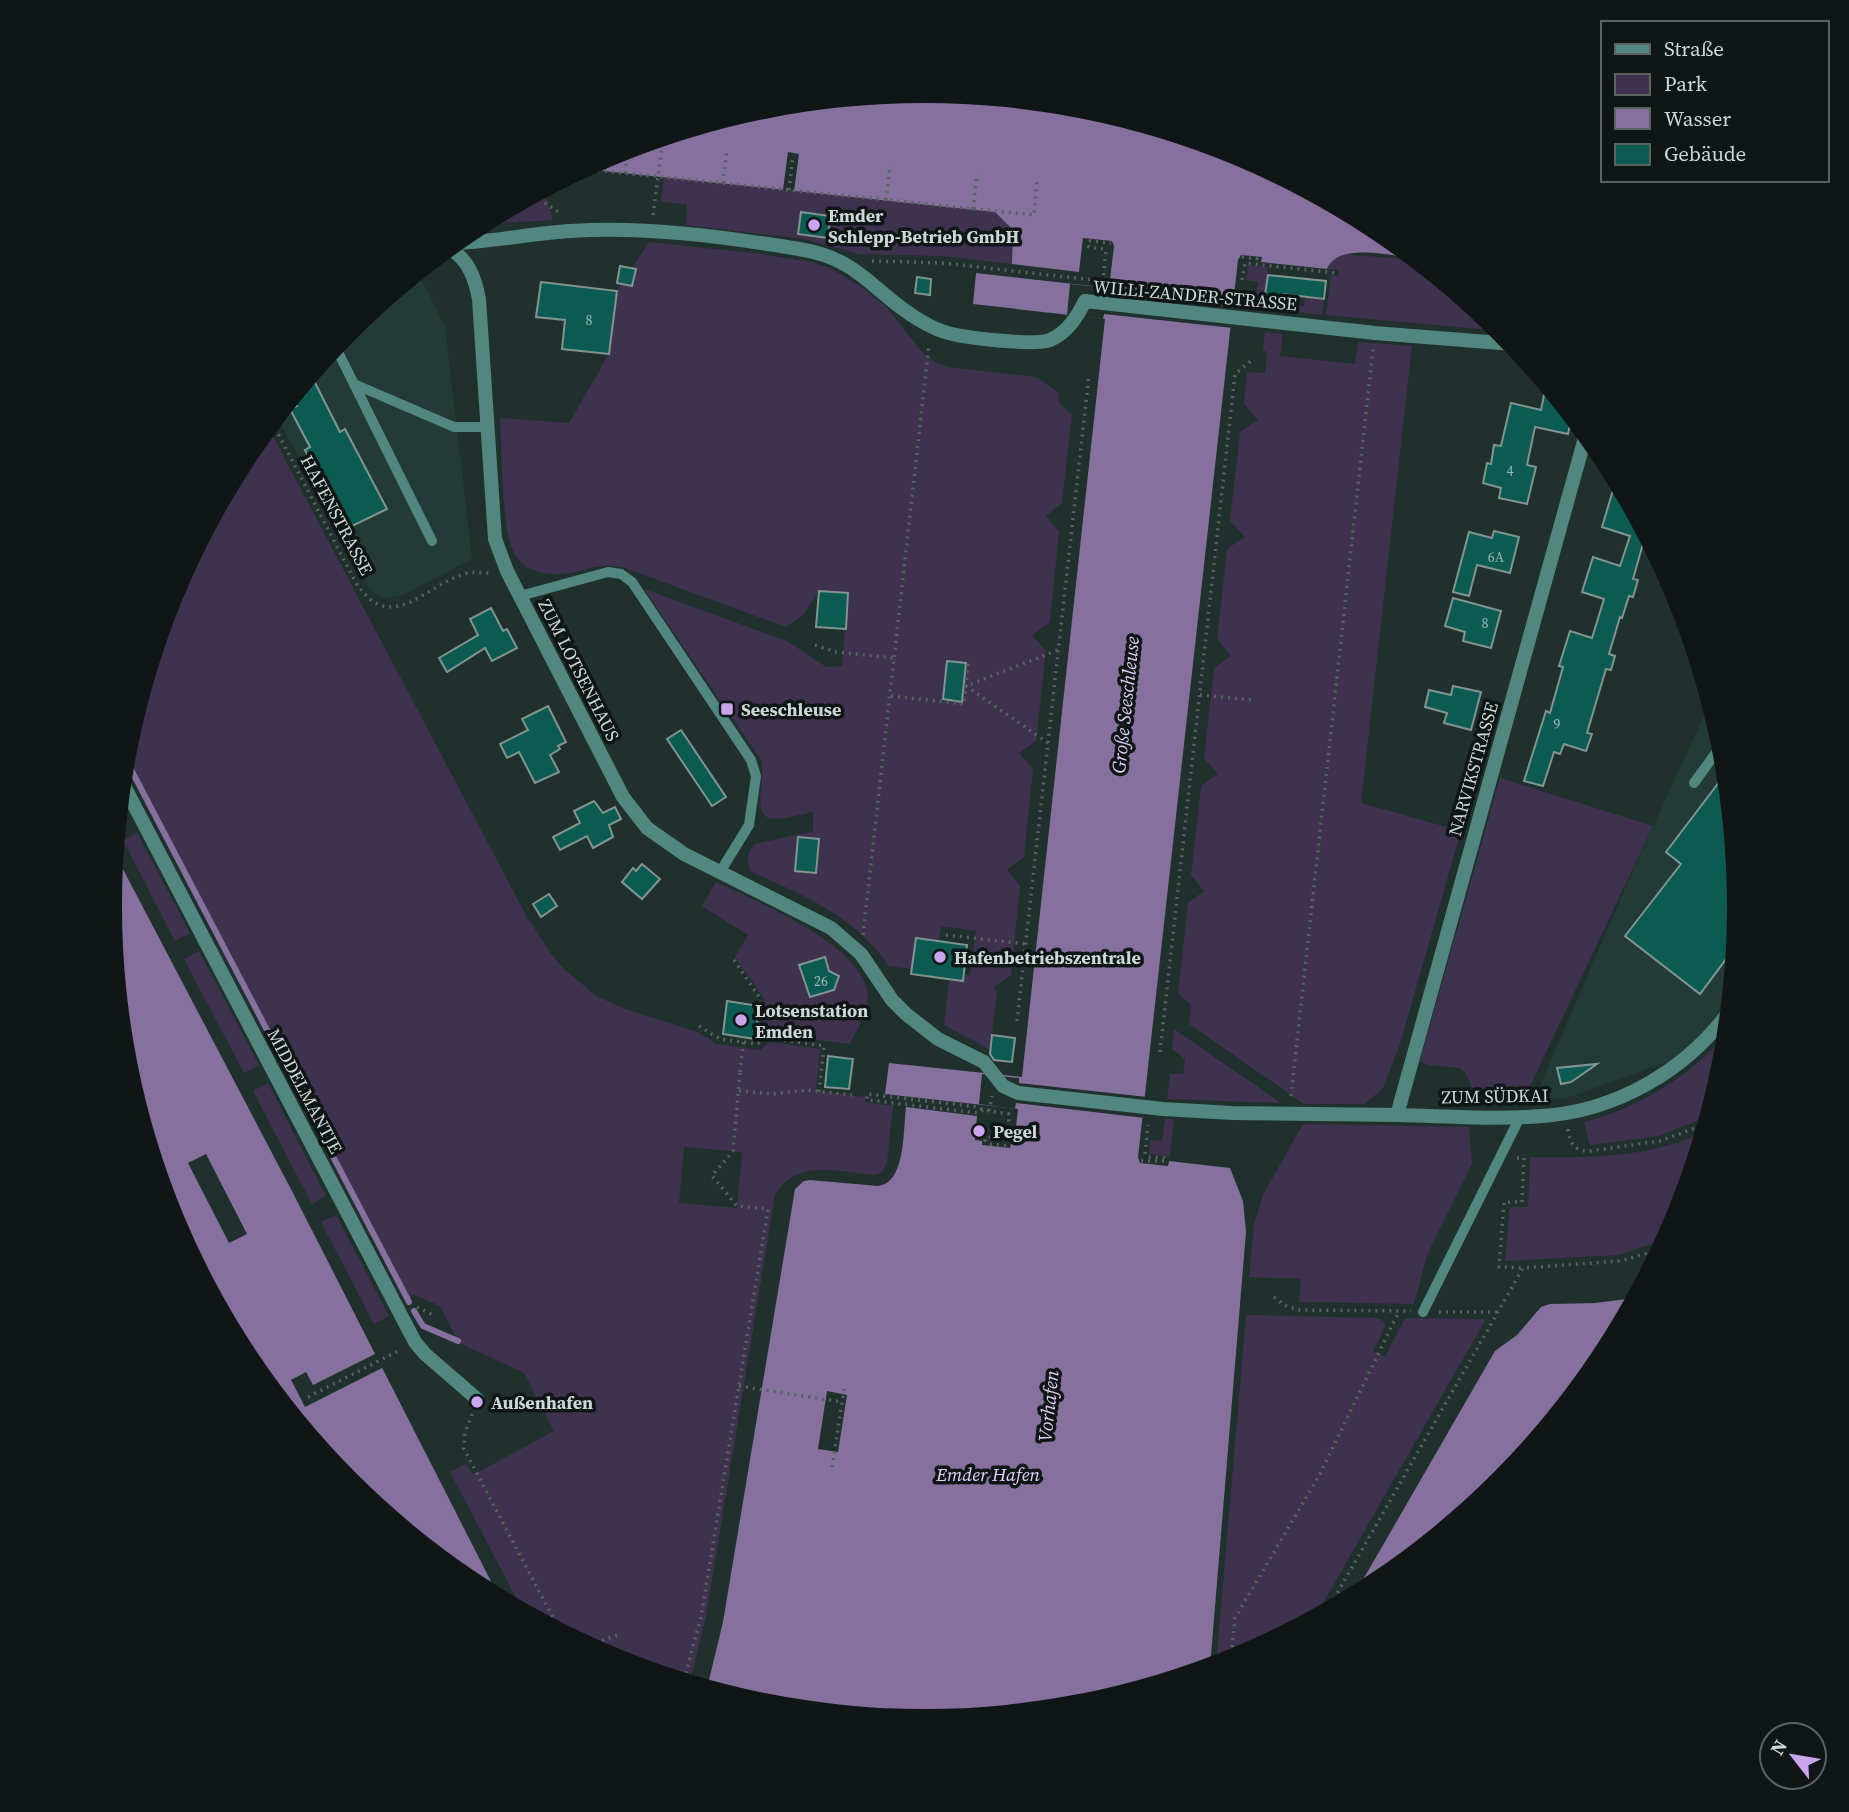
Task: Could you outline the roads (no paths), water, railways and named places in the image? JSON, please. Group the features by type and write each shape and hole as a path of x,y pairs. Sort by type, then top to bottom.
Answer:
{"street":[{"name":"WILLI-ZANDER-STRASSE","path":"477,241 572,231 650,232 802,249 839,260 861,273 914,317 946,333 1043,342 1068,328 1085,301 1375,333 1496,343"},
{"name":"ZUM LOTSENHAUS","path":"457,254 463,258 476,285 495,539 507,571 623,797 647,828 684,854 812,916 839,934 861,954 892,1000 918,1025 938,1040 979,1059 999,1082 1012,1092 1146,1107"},
{"name":"NARVIKSTRASSE","path":"1397,1115 1582,447"},
{"name":"MIDDELMANTJE","path":"130,797 415,1342 477,1399"},
{"name":"ZUM SÜDKAI","path":"1146,1107 1232,1113 1520,1117 1566,1113 1614,1100 1659,1077 1692,1054 1718,1026"}],"lane":[{"path":"340,357 432,541"},
{"path":"354,384 454,427 487,427"},
{"path":"520,596 608,572 621,574 632,582 756,770 747,830 720,872"},
{"path":"1694,783 1713,757"},
{"path":"1423,1312 1520,1117"}],"water":[{"name":"Emder Hafen","path":"925,103 1029,110 1132,131 1232,164 1326,211 1393,255 1353,253 1333,261 1327,269 1261,262 1262,257 1241,255 1238,260 1138,1157 1140,1163 1168,1166 1169,1161 1230,1168 1243,1201 1246,1232 1211,1656 1132,1681 1029,1702 925,1709 820,1702 709,1679 723,1622 795,1189 804,1181 810,1180 878,1186 887,1183 894,1176 901,1154 906,1107 977,1116 975,1140 982,1141 982,1145 1010,1148 1011,1144 1014,1144 1018,1109 885,1094 889,1063 1022,1077 1105,319 973,304 976,273 1109,288 1114,246 1112,241 1083,238 1079,272 1012,264 1013,230 995,212 602,171 666,146 717,131 820,110"},
{"path":"123,869 294,1195 490,1580 436,1543 395,1510 321,1435 257,1352 205,1261 164,1164 137,1063 123,959"},
{"path":"1624,1299 1592,1352 1528,1435 1454,1510 1365,1576 1495,1351 1517,1335 1541,1307 1550,1304"}],"waterway":[{"path":"133,774 409,1302"},
{"path":"414,1311 423,1326 458,1341"}],"place":[{"name":"Emder Schlepp-Betrieb GmbH","path":"814,225"},
{"name":"Seeschleuse","path":"727,709"},
{"name":"Hafenbetriebszentrale","path":"940,957"},
{"name":"Lotsenstation Emden","path":"741,1020"},
{"name":"Pegel","path":"979,1131"},
{"name":"Außenhafen","path":"477,1402"}],"water label":[{"name":"Große Seeschleuse","path":"1125,705"},
{"name":"Vorhafen","path":"1048,1406"}]}
